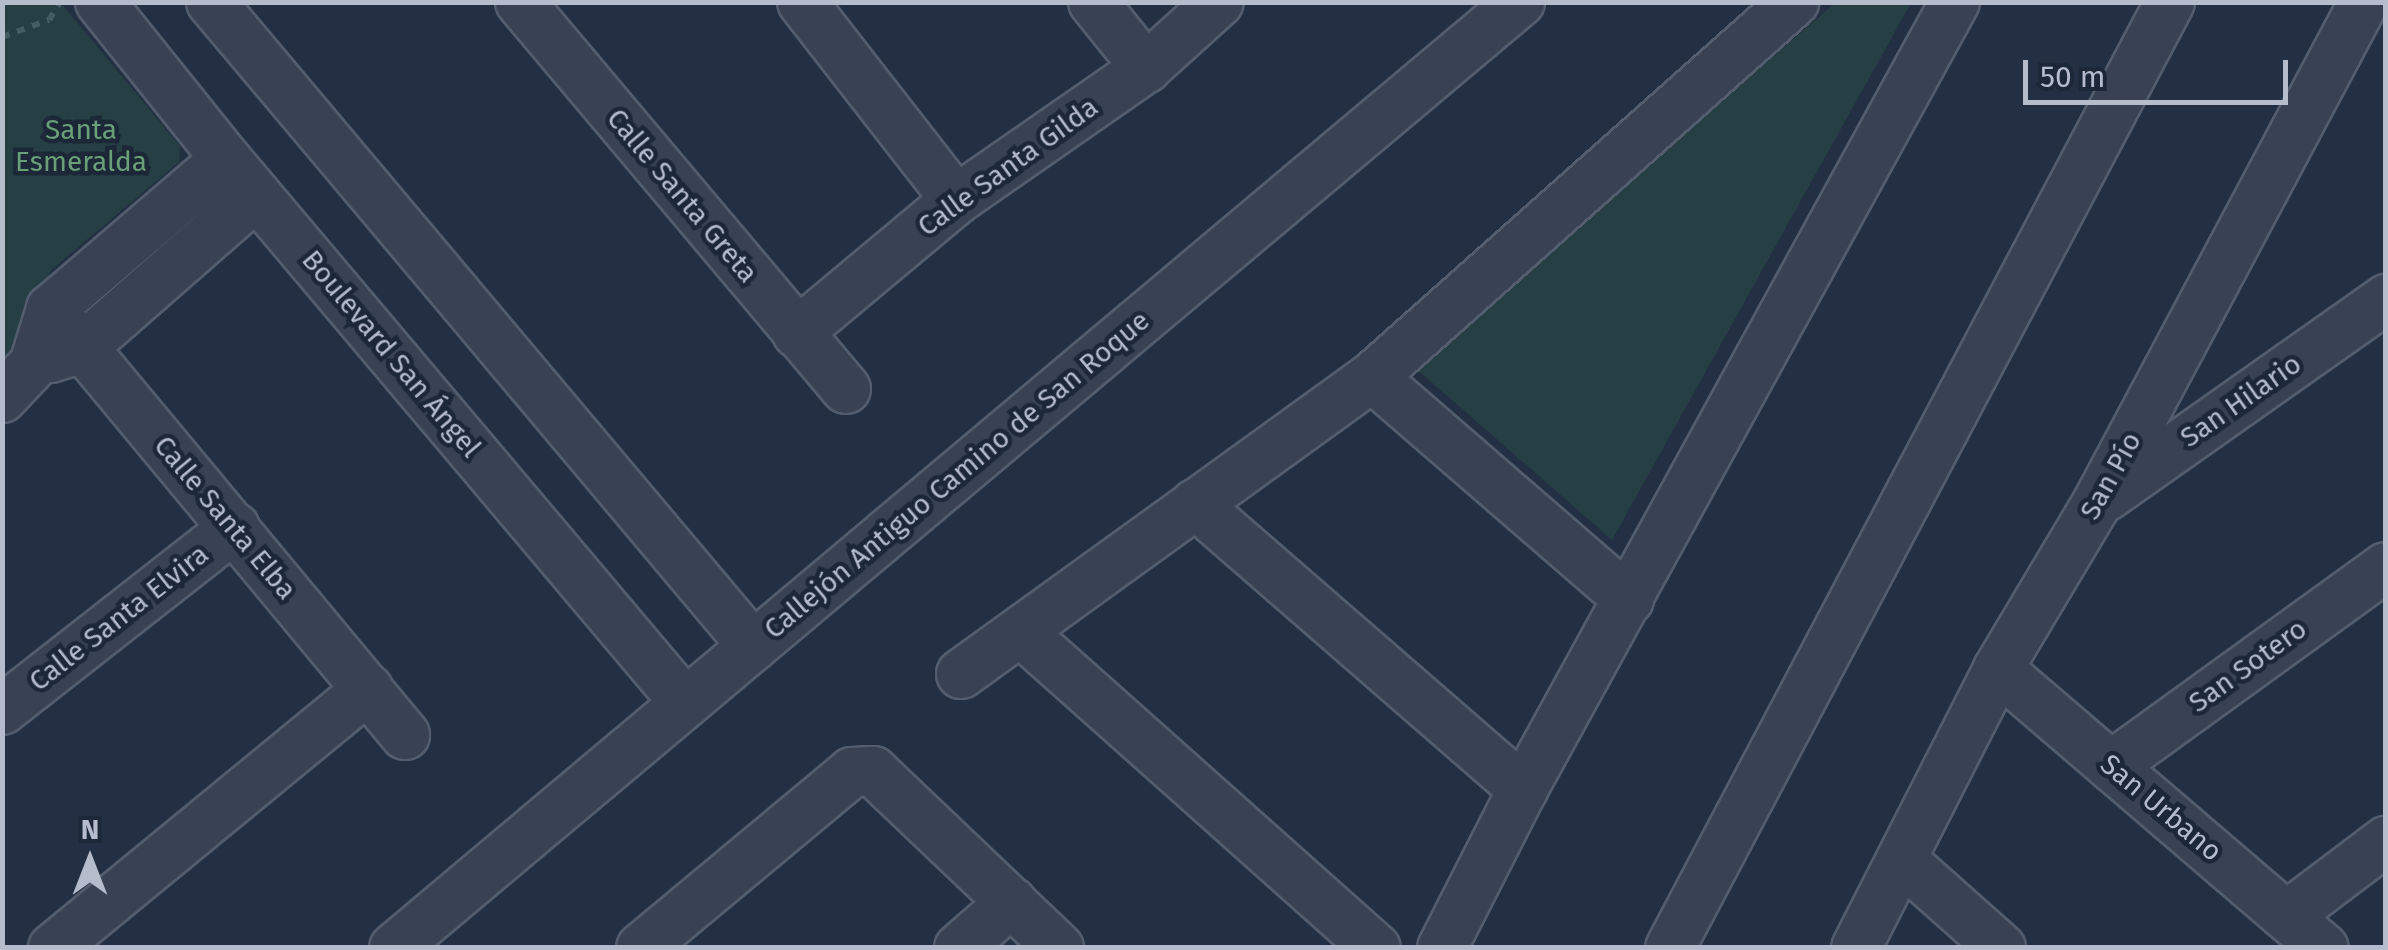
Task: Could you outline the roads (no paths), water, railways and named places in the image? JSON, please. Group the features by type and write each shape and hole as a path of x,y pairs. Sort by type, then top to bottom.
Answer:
{"street":[{"name":"Boulevard San Ángel","path":"100,2 226,159 685,703"},
{"path":"211,2 753,646"},
{"name":"Calle Santa Greta","path":"520,2 846,389"},
{"path":"802,2 956,200"},
{"path":"1094,2 1146,68"},
{"name":"Calle Santa Gilda","path":"797,333 956,200 1146,68 1219,2"},
{"name":"Callejón Antiguo Camino de San Roque","path":"394,948 1520,2"},
{"path":"961,674 1372,377 1794,2"},
{"path":"1442,948 1524,788 1955,2"},
{"path":"1670,948 2170,2"},
{"name":"San Pío","path":"1856,948 1998,669 2097,503 2364,2"},
{"path":"18,381 51,309 226,159"},
{"path":"18,381 82,348 257,196"},
{"name":"San Hilario","path":"2097,503 2386,299"},
{"name":"Calle Santa Elba","path":"51,309 406,735"},
{"path":"1372,377 1629,600"},
{"path":"1195,504 1524,788"},
{"name":"Calle Santa Elvira","path":"2,710 235,527"},
{"name":"San Sotero","path":"2110,766 2386,567"},
{"path":"1022,632 1376,948"},
{"name":"San Urbano","path":"1998,669 2324,948"},
{"path":"53,948 368,689"},
{"path":"641,948 852,772 873,771 1059,948"},
{"path":"2288,915 2386,842"},
{"path":"1902,861 2001,948"},
{"path":"959,948 1012,902"}],"park label":[{"name":"Santa Esmeralda","path":"81,146"}]}
